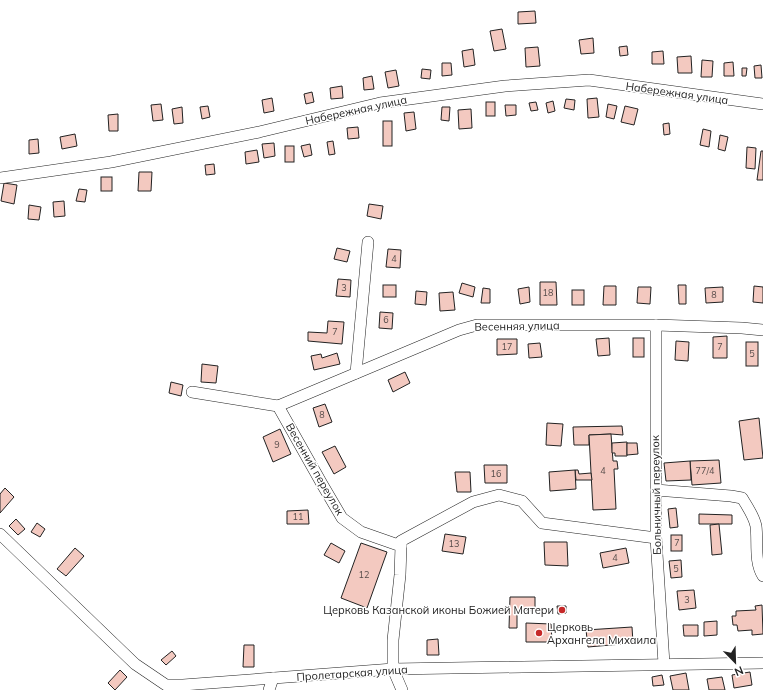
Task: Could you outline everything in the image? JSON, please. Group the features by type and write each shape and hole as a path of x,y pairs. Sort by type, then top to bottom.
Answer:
{"street":[{"name":"Набережная улица","path":"0,178 111,162 259,132 380,103 505,86 589,80 763,104"},
{"path":"356,373 368,242"},
{"name":"Весенняя улица","path":"278,406 459,330 477,325 656,325 763,330"},
{"name":"Больничный переулок","path":"656,325 656,538 664,664"},
{"path":"192,392 278,406"},
{"name":"Весенний переулок","path":"278,406 342,518 361,532 401,546"},
{"path":"656,490 742,498 750,510 755,525 759,569 763,576"},
{"path":"402,690 392,669 393,640 402,542 473,502 499,495 522,501 542,523 656,538"},
{"name":"Пролетарская улица","path":"1,536 135,664 166,685 183,685 392,669 763,663"},
{"path":"269,690 273,678"}],"building":[{"path":"535,11 536,23 518,24 518,12"},
{"path":"502,29 506,49 494,51 490,31"},
{"path":"593,38 594,53 581,54 579,40"},
{"path":"627,46 628,55 620,56 619,47"},
{"path":"538,47 540,66 526,67 525,48"},
{"path":"473,49 475,65 464,67 462,51"},
{"path":"663,51 664,64 652,64 652,52"},
{"path":"691,56 692,73 678,73 677,57"},
{"path":"702,60 713,61 712,77 701,77"},
{"path":"733,62 734,76 724,76 724,63"},
{"path":"442,63 451,63 452,75 442,76"},
{"path":"761,65 762,78 755,78 754,66"},
{"path":"742,68 747,68 746,76 742,76"},
{"path":"422,69 431,70 430,79 421,78"},
{"path":"396,70 399,86 388,88 385,72"},
{"path":"372,76 374,89 364,90 363,78"},
{"path":"342,86 343,98 331,99 330,88"},
{"path":"312,92 314,102 306,104 304,94"},
{"path":"272,98 274,111 264,113 262,100"},
{"path":"597,98 599,117 588,118 587,99"},
{"path":"566,99 575,100 574,110 564,108"},
{"path":"553,101 555,111 548,113 546,103"},
{"path":"486,102 495,102 495,116 486,116"},
{"path":"536,102 538,110 531,111 529,103"},
{"path":"161,104 163,120 153,121 151,105"},
{"path":"608,104 617,106 614,119 606,117"},
{"path":"505,105 516,105 516,115 506,116"},
{"path":"208,106 210,117 202,119 200,107"},
{"path":"625,106 638,109 634,125 621,122"},
{"path":"182,107 183,123 174,124 172,109"},
{"path":"442,107 450,107 449,121 441,120"},
{"path":"471,109 472,128 459,129 458,110"},
{"path":"414,112 416,129 406,131 404,113"},
{"path":"118,114 118,131 109,131 108,115"},
{"path":"383,121 392,121 392,146 383,146"},
{"path":"669,123 670,134 664,135 663,124"},
{"path":"358,127 359,138 348,139 347,128"},
{"path":"703,129 711,131 709,147 700,145"},
{"path":"75,134 77,146 62,149 60,137"},
{"path":"720,135 728,137 725,151 718,149"},
{"path":"38,139 39,153 29,154 29,140"},
{"path":"333,141 335,154 329,155 327,142"},
{"path":"274,143 275,156 264,158 262,144"},
{"path":"310,144 312,155 304,157 301,146"},
{"path":"285,146 294,146 294,162 285,162"},
{"path":"747,147 756,148 755,169 746,168"},
{"path":"257,150 259,162 246,164 245,152"},
{"path":"761,151 763,151 763,180 757,180"},
{"path":"214,164 215,174 206,175 205,165"},
{"path":"139,172 152,172 151,191 138,191"},
{"path":"101,177 112,177 112,191 101,191"},
{"path":"4,183 17,185 14,204 1,201"},
{"path":"79,189 87,190 85,202 76,201"},
{"path":"64,201 65,216 54,217 53,202"},
{"path":"369,204 383,206 381,219 367,216"},
{"path":"29,205 41,207 39,220 28,219"},
{"path":"337,248 350,251 347,262 334,259"},
{"path":"388,249 401,250 400,268 386,267"},
{"path":"338,279 351,280 350,297 336,296"},
{"path":"540,282 556,282 557,305 540,305"},
{"path":"462,283 475,287 473,297 459,293"},
{"path":"383,285 396,285 396,297 383,297"},
{"path":"678,285 686,285 686,304 679,304"},
{"path":"604,286 616,286 616,305 603,305"},
{"path":"754,286 763,287 763,303 753,302"},
{"path":"529,287 530,302 520,304 518,289"},
{"path":"638,287 651,287 650,304 637,303"},
{"path":"723,287 723,302 706,303 705,288"},
{"path":"483,288 490,289 490,303 481,303"},
{"path":"572,290 584,290 584,305 572,305"},
{"path":"416,291 427,292 426,305 415,304"},
{"path":"453,292 455,310 440,311 439,293"},
{"path":"380,312 393,313 392,329 379,328"},
{"path":"328,321 344,322 342,344 308,341 308,332 327,333"},
{"path":"727,336 727,358 713,358 713,337"},
{"path":"609,338 610,355 598,356 596,339"},
{"path":"633,338 644,338 644,357 633,357"},
{"path":"497,339 517,339 517,354 497,355"},
{"path":"676,341 689,342 688,361 675,360"},
{"path":"746,342 758,342 758,366 746,366"},
{"path":"540,343 542,357 529,358 528,344"},
{"path":"337,353 340,364 314,370 311,356 321,354 322,358"},
{"path":"202,364 218,366 216,383 201,382"},
{"path":"405,372 410,383 393,392 388,380"},
{"path":"171,382 183,385 181,396 169,393"},
{"path":"325,404 332,422 319,427 313,408"},
{"path":"759,418 763,458 744,460 739,421"},
{"path":"547,423 563,424 561,446 546,445"},
{"path":"622,426 623,435 589,435 589,445 574,445 573,427"},
{"path":"280,429 291,454 273,462 263,437"},
{"path":"611,434 613,461 617,461 618,469 614,469 616,509 593,510 589,435"},
{"path":"627,442 627,456 615,456 615,453 612,453 612,443"},
{"path":"627,443 637,443 638,454 627,455"},
{"path":"335,446 346,467 334,474 322,452"},
{"path":"719,460 721,483 692,485 690,461"},
{"path":"690,461 691,480 666,481 664,463"},
{"path":"484,465 507,465 507,483 485,483"},
{"path":"575,470 578,470 579,474 591,473 592,480 576,480"},
{"path":"575,470 576,489 550,491 549,472"},
{"path":"455,472 470,472 471,492 457,492"},
{"path":"5,488 14,497 0,513 0,494"},
{"path":"676,508 678,527 670,528 668,509"},
{"path":"308,510 309,524 287,524 287,511"},
{"path":"699,514 732,515 732,524 699,524"},
{"path":"16,519 25,529 18,535 9,526"},
{"path":"37,523 45,529 40,537 31,532"},
{"path":"719,524 722,554 712,555 710,525"},
{"path":"445,534 466,537 463,554 442,551"},
{"path":"671,535 682,535 682,551 671,551"},
{"path":"544,542 567,542 568,566 545,565"},
{"path":"331,543 345,551 339,563 324,555"},
{"path":"361,543 387,552 367,608 341,598"},
{"path":"75,548 84,556 66,576 57,569"},
{"path":"626,548 629,563 603,568 600,553"},
{"path":"681,560 682,577 671,578 669,561"},
{"path":"694,590 696,608 679,610 677,591"},
{"path":"510,597 535,597 535,611 517,610 517,628 509,628"},
{"path":"762,605 763,634 752,635 752,630 738,631 737,625 733,625 732,616 736,616 736,611 756,610 755,606"},
{"name":"Церковь Казанской иконы Божией Матери","path":"557,606 566,606 566,613 558,614"},
{"path":"717,621 717,635 704,636 704,622"},
{"name":"Церковь Архангела Михаила","path":"526,623 551,624 552,642 526,642"},
{"path":"683,625 698,625 698,636 684,636"},
{"path":"632,627 633,643 588,647 586,630"},
{"path":"438,639 439,655 427,655 427,640"},
{"path":"244,645 254,645 254,667 243,667"},
{"path":"172,651 176,656 166,665 161,660"},
{"path":"120,670 127,677 115,690 108,683"},
{"path":"750,672 752,685 734,688 732,675"},
{"path":"686,673 689,690 673,690 670,676"},
{"path":"662,675 664,685 653,686 652,677"},
{"path":"722,677 725,690 709,690 707,679"}],"place":[{"name":"Церковь Казанской иконы Божией Матери","path":"562,610"},
{"name":"Церковь Архангела Михаила","path":"539,633"}]}
